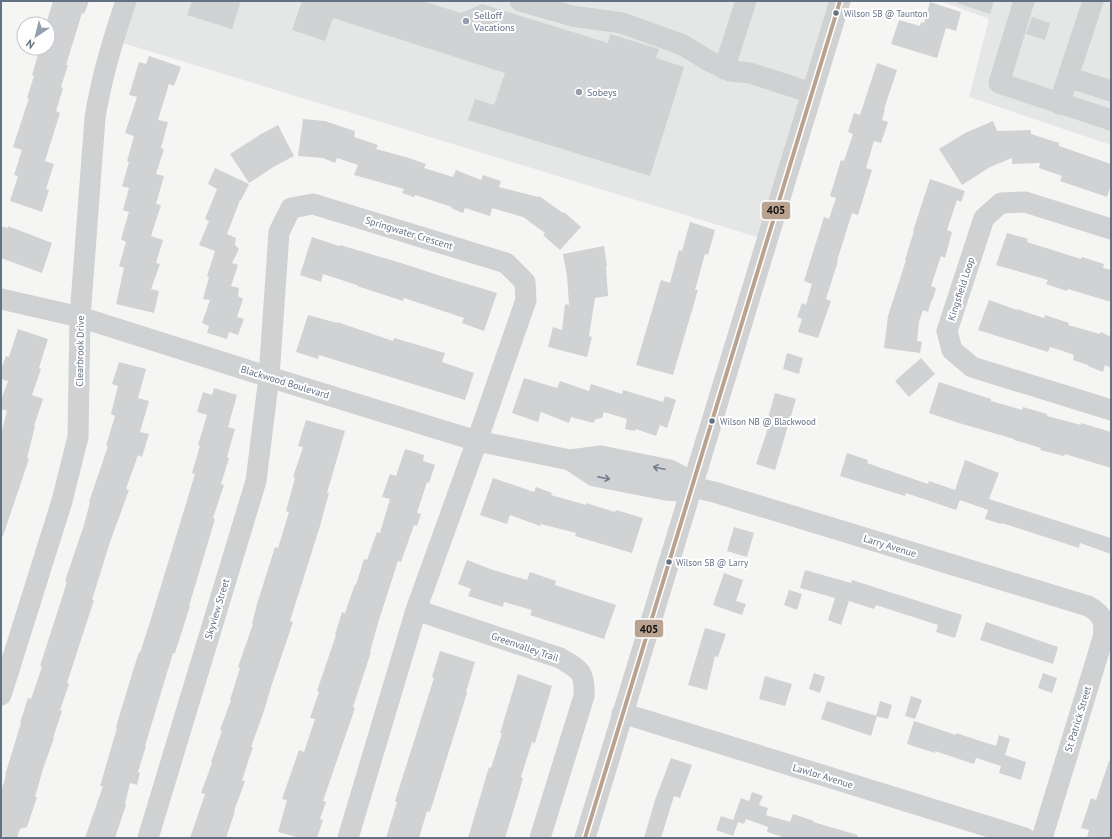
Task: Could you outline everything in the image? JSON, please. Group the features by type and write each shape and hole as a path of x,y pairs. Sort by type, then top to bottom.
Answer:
{"street":[{"name":"Clearbrook Drive","path":"1,695 62,501 78,437 80,317 95,118 100,88 126,1"},
{"path":"520,1 572,16 622,23 683,45 724,69 750,73 812,93"},
{"path":"724,69 746,1"},
{"path":"585,838 840,1"},
{"path":"1024,1 999,83 1111,120"},
{"path":"1060,104 1093,1"},
{"path":"1068,77 1111,91"},
{"name":"Kingsfield Loop","path":"1111,229 1024,202 1001,203 984,218 947,332 952,350 972,367 1111,410"},
{"name":"Springwater Crescent","path":"269,377 279,232 291,208 313,204 491,258 506,263 525,282 526,300 477,441"},
{"name":"Blackwood Boulevard","path":"1,299 80,317 477,441 570,460 601,456 670,470 682,476 692,487"},
{"name":"Skyview Street","path":"148,838 256,481 269,377"},
{"path":"348,838 416,610 477,441"},
{"name":"Larry Avenue","path":"692,487 714,492 1088,606"},
{"name":"St Patrick Street","path":"1042,838 1103,638 1105,627 1102,618 1096,611 1088,606"},
{"name":"Greenvalley Trail","path":"416,610 560,658 578,669 585,681 584,696 540,838"},
{"name":"Lawlor Avenue","path":"622,713 1025,838"}],"shaded area":[{"path":"126,1 841,1 770,241 113,40"},
{"path":"941,1 1111,1 1111,145 969,97 989,19"}],"building":[{"path":"53,1 89,1 84,14 82,13 61,87 63,88 56,111 60,113 45,161 54,164 46,189 49,190 42,212 10,201 18,176 14,175 22,150 13,147 29,98 27,98 34,76 32,75 38,56 56,56 56,16 48,16"},
{"path":"192,1 241,1 232,29 187,15"},
{"path":"302,1 422,1 461,13 482,4 608,43 610,34 659,49 656,58 684,67 650,176 468,120 475,99 494,105 505,73 333,18 325,41 292,30"},
{"path":"958,1 994,1 990,14 957,3"},
{"path":"930,2 961,12 956,31 946,28 937,58 891,44 899,20 920,26 921,22 924,23"},
{"path":"1032,17 1050,23 1045,40 1026,34"},
{"path":"149,56 181,67 174,86 169,84 158,120 168,122 161,148 164,149 156,174 164,176 156,204 161,205 151,236 163,240 156,263 160,264 151,289 159,291 154,313 116,304 124,268 119,266 126,242 121,239 129,212 123,210 129,188 122,186 129,162 127,161 134,136 125,133 137,97 129,95 139,62 146,64"},
{"path":"877,63 897,70 884,109 882,120 888,122 881,143 874,141 866,168 872,170 858,215 852,213 826,299 831,301 818,338 798,332 802,319 797,317 802,303 806,305 812,284 804,281 824,217 829,219 836,198 830,196 841,160 844,161 853,134 848,132 854,113 860,115"},
{"path":"303,119 325,121 355,131 354,137 378,145 376,149 426,164 424,168 453,177 456,170 481,180 483,175 501,181 499,187 539,196 563,213 564,212 581,227 560,250 543,235 545,233 523,217 492,208 490,216 465,208 463,213 451,208 452,207 415,195 414,197 402,193 404,189 354,175 358,165 337,158 335,163 323,158 298,156"},
{"path":"993,121 997,131 1031,130 1031,134 1059,143 1059,146 1111,164 1111,185 1107,197 1060,181 1062,176 1039,168 1040,163 1012,164 1012,158 990,167 962,185 939,149 965,133"},
{"path":"278,125 294,156 275,166 249,183 230,154"},
{"path":"215,168 249,184 240,200 227,234 236,238 235,245 239,249 232,263 238,265 231,286 239,288 238,296 243,299 237,317 244,319 238,335 229,332 227,339 207,333 209,326 202,323 210,300 203,299 209,277 207,276 215,251 199,245 209,221 205,219 217,189 208,184"},
{"path":"930,179 965,191 961,202 957,200 947,230 952,232 945,258 941,256 931,286 936,288 933,299 928,312 923,310 919,322 917,341 922,342 920,353 884,348 888,316"},
{"path":"690,222 715,230 708,255 705,254 695,290 698,290 673,375 636,365 661,280 670,283 679,250 682,251"},
{"path":"1,226 8,228 8,226 52,243 42,273 1,258"},
{"path":"1007,233 1028,239 1027,242 1081,259 1082,257 1104,264 1103,268 1111,270 1111,302 1068,289 1067,291 1046,284 1048,280 996,265"},
{"path":"312,237 497,293 484,331 462,323 464,318 404,298 403,301 323,274 321,282 300,275"},
{"path":"604,246 607,266 608,296 595,298 589,336 592,337 587,357 548,347 553,327 562,330 565,304 569,305 567,276 563,254"},
{"path":"989,300 1044,318 1045,315 1069,323 1068,325 1100,334 1101,332 1111,337 1111,368 1105,365 1103,372 1073,360 1074,355 1063,351 1050,347 1048,352 978,330"},
{"path":"308,315 337,322 393,341 394,338 445,353 442,362 474,373 465,400 319,355 318,359 296,352"},
{"path":"18,329 48,339 39,368 41,369 32,395 43,399 34,426 27,458 29,459 3,536 1,536 1,434 7,411 1,409 1,400 8,381 1,379 1,370 6,356 9,357"},
{"path":"787,353 803,358 799,374 783,369"},
{"path":"921,358 935,374 909,397 895,381"},
{"path":"119,362 146,369 138,398 149,401 140,432 149,434 142,457 138,455 126,489 129,490 110,542 92,600 94,600 67,683 69,684 60,710 62,711 44,766 35,797 37,797 27,827 20,829 17,838 8,838 1,836 1,792 28,698 31,699 42,667 40,666 67,582 65,581 108,446 106,446 115,416 111,414 118,386 112,384"},
{"path":"524,378 557,388 560,381 589,391 591,384 622,394 623,390 663,402 665,396 676,400 667,428 660,425 656,436 636,429 635,431 625,429 627,419 604,412 602,418 596,419 593,423 571,417 569,423 541,412 538,422 512,413"},
{"path":"939,382 991,399 991,401 1022,410 1023,407 1047,414 1047,416 1081,425 1081,423 1111,432 1111,468 1065,454 1064,456 1040,450 1041,448 929,413"},
{"path":"214,388 237,395 228,427 235,429 227,457 229,458 221,484 224,485 213,518 215,519 190,606 175,653 173,653 145,746 138,772 140,773 137,785 130,783 126,805 115,838 85,838 103,786 100,786 132,674 150,622 195,474 192,473 200,446 198,445 207,415 197,412 203,392 212,395"},
{"path":"775,393 796,399 775,470 756,464 771,419 768,418"},
{"path":"306,420 345,431 327,493 329,493 320,526 290,621 293,622 251,747 253,747 242,780 245,781 226,838 190,838 205,794 201,793 222,731 220,730 231,700 240,668 238,667 253,624 257,604 275,547 278,548 289,512 286,511 295,478 293,477 303,447 298,446"},
{"path":"405,449 424,455 423,461 435,465 429,483 427,482 417,513 421,514 417,526 414,525 401,562 398,561 378,623 371,652 353,707 355,708 323,801 326,802 320,819 323,820 317,838 300,838 278,832 287,800 282,799 299,750 304,752 315,719 310,718 342,612 345,613 364,559 367,560 377,532 380,533 390,499 382,497 390,474 396,476"},
{"path":"847,453 868,460 867,463 928,484 929,481 955,490 965,460 999,473 989,499 1111,538 1111,554 1080,543 1079,548 985,519 988,510 960,500 956,510 906,493 905,496 840,476"},
{"path":"493,478 534,492 536,487 552,493 551,495 586,505 586,503 615,512 616,510 643,518 632,553 575,536 576,533 541,524 540,526 510,515 507,524 480,515"},
{"path":"734,527 754,533 747,557 727,551"},
{"path":"467,560 493,570 527,580 530,572 556,581 555,585 616,605 604,639 530,615 532,610 504,602 503,607 468,596 471,589 458,584"},
{"path":"805,570 851,583 852,580 962,615 955,638 936,632 938,625 876,605 874,609 849,601 841,625 828,620 835,598 800,588"},
{"path":"724,573 743,580 736,601 746,604 742,615 713,605"},
{"path":"789,590 802,594 797,610 784,605"},
{"path":"986,622 1058,647 1053,664 980,640"},
{"path":"705,628 726,634 718,657 715,656 707,690 688,685"},
{"path":"440,651 475,662 466,692 467,693 430,812 427,811 419,838 386,838 397,802 395,801 434,678 432,677"},
{"path":"814,673 825,677 820,693 809,689"},
{"path":"1043,673 1057,678 1052,693 1038,688"},
{"path":"518,674 552,686 535,743 532,742 505,838 468,838 489,767 491,768 502,733 500,733"},
{"path":"765,676 792,684 785,706 759,699"},
{"path":"911,696 922,700 915,719 905,716"},
{"path":"827,701 877,716 871,736 821,719"},
{"path":"880,701 892,705 888,719 876,716"},
{"path":"914,721 996,746 999,735 1010,739 1005,755 1026,762 1021,780 999,773 1001,766 976,758 974,764 935,751 935,753 907,744"},
{"path":"671,758 692,765 680,798 674,796 661,838 644,838 655,800"},
{"path":"1109,761 1111,762 1111,838 1087,838 1089,830 1081,828 1091,798 1096,800"},
{"path":"752,792 763,796 759,805 768,808 766,815 790,822 793,814 814,821 813,822 858,835 857,838 786,838 767,832 768,827 746,819 744,824 738,822 733,836 716,830 721,816 733,820 741,798 749,801"}],"transit line":[{"name":"405","path":"585,838 840,1"}],"place":[{"name":"Wilson SB @ Taunton","path":"836,13"},
{"name":"Selloff Vacations","path":"466,21"},
{"name":"Sobeys","path":"579,92"},
{"name":"Wilson NB @ Blackwood","path":"712,421"},
{"name":"Wilson SB @ Larry","path":"669,562"}]}
